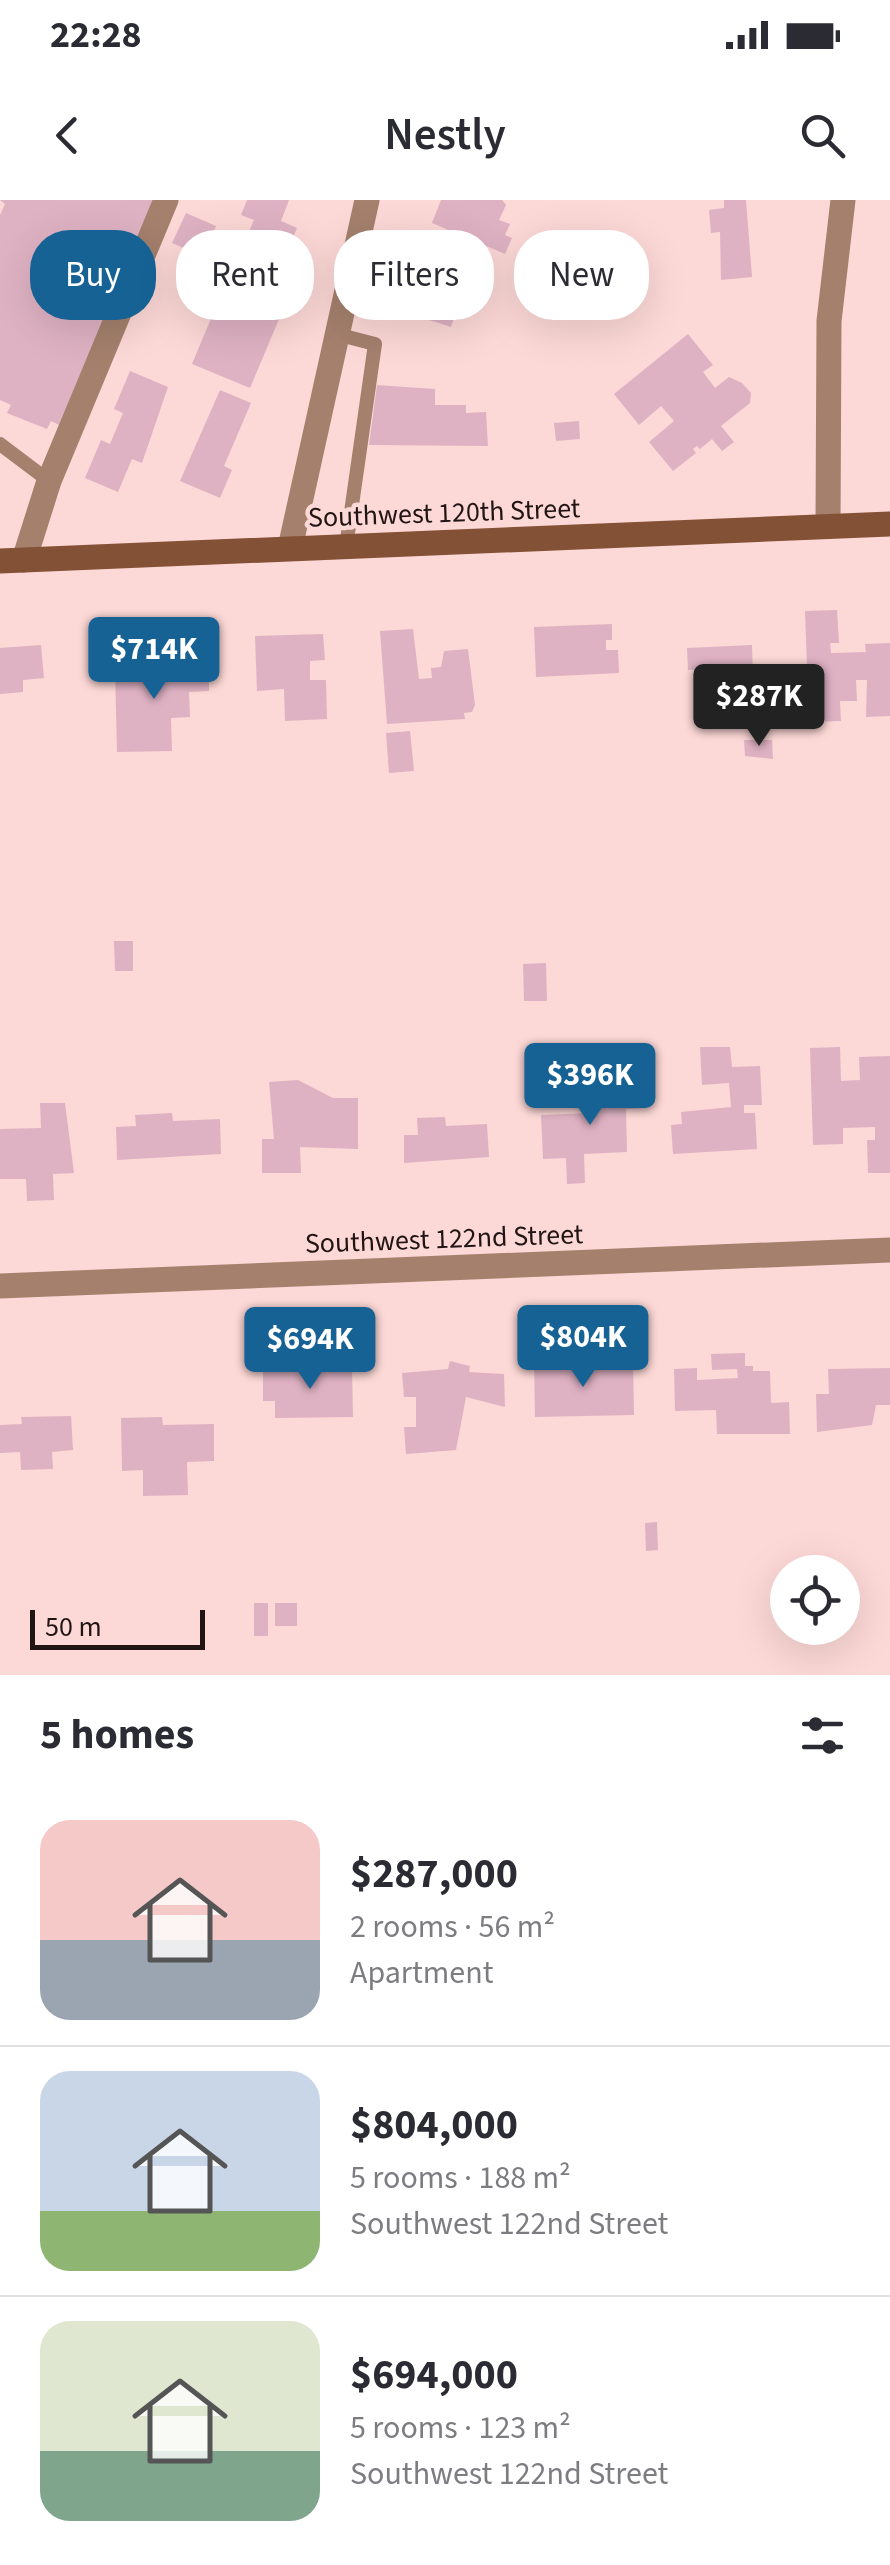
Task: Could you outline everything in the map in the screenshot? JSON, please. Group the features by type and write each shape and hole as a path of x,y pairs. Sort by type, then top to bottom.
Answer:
{"street":[{"path":"12,561 166,200"},
{"path":"290,548 367,200"},
{"path":"828,526 829,321 843,200"},
{"name":"Southwest 120th Street","path":"12,561 890,524"},
{"name":"Southwest 122nd Street","path":"0,1286 890,1250"}],"lane":[{"path":"336,334 375,344 346,547"},
{"path":"0,444 49,480"}],"building":[{"path":"0,200 153,200 140,230 30,230 30,320 103,320 59,425 51,421 47,429 7,413 11,405 0,400 0,215 5,204"},
{"path":"247,200 289,200 281,221 297,228 250,230 254,220 241,215"},
{"path":"441,200 502,200 506,205 499,220 510,224 505,235 512,238 505,254 494,249 494,230 448,230 432,223"},
{"path":"724,200 746,200 752,277 721,280 720,232 711,233 709,210 724,208"},
{"path":"186,213 216,226 214,230 178,230"},
{"path":"210,320 279,320 250,388 192,364"},
{"path":"429,320 453,320 451,327"},
{"path":"688,334 713,365 703,372 715,388 729,377 751,393 750,403 721,426 734,442 722,451 712,439 700,449 697,446 693,449 696,453 673,471 649,442 674,421 661,406 639,425 614,394"},
{"path":"130,371 168,387 142,463 132,459 118,492 85,478 101,440 110,444 123,413 114,409"},
{"path":"377,385 435,389 435,405 466,405 466,413 486,412 488,446 369,445"},
{"path":"220,390 251,403 224,466 232,470 220,498 180,481"},
{"path":"579,421 580,439 556,441 554,423"},
{"path":"837,610 839,643 830,643 831,653 866,652 865,644 890,643 890,716 866,717 867,680 856,680 857,701 840,701 841,721 809,722 805,611"},
{"path":"612,624 612,640 606,640 606,650 618,650 619,673 536,677 534,627"},
{"path":"413,629 419,679 432,678 431,668 441,667 444,651 468,649 475,705 472,712 464,713 465,719 387,724 380,631"},
{"path":"323,634 325,660 310,661 310,680 326,680 327,719 285,721 284,689 257,691 255,636"},
{"path":"41,645 44,678 23,680 23,692 0,694 0,648"},
{"path":"752,645 753,675 708,677 708,669 688,670 687,648"},
{"path":"159,657 160,666 209,664 209,691 189,692 190,717 171,718 172,751 117,752 115,669 127,669 127,658"},
{"path":"410,731 414,771 389,773 386,733"},
{"path":"744,740 772,740 773,759 745,756"},
{"path":"114,941 133,941 133,971 115,971"},
{"path":"546,963 547,1001 524,1001 523,964"},
{"path":"700,1047 730,1047 732,1067 760,1066 762,1105 744,1105 744,1113 755,1113 757,1149 673,1154 671,1125 682,1124 681,1112 731,1107 729,1083 702,1085"},
{"path":"840,1047 841,1081 860,1080 859,1057 890,1056 890,1173 868,1173 867,1140 875,1140 875,1127 843,1128 843,1144 813,1145 810,1048"},
{"path":"604,1077 605,1089 643,1087 643,1108 626,1109 627,1152 584,1154 585,1183 567,1184 566,1158 543,1159 541,1115 591,1113 590,1078"},
{"path":"298,1080 333,1098 358,1098 358,1149 300,1147 301,1173 262,1173 262,1139 274,1139 269,1082"},
{"path":"40,1103 65,1103 74,1173 53,1174 54,1200 27,1201 26,1179 0,1179 0,1129 41,1128"},
{"path":"172,1113 173,1121 220,1119 221,1154 117,1160 116,1127 136,1126 135,1115"},
{"path":"445,1117 446,1126 487,1124 489,1157 404,1163 404,1135 418,1135 417,1118"},
{"path":"745,1353 745,1366 753,1366 753,1371 770,1371 771,1403 789,1402 790,1434 717,1434 716,1410 675,1411 674,1369 697,1368 697,1380 738,1378 737,1369 712,1370 711,1354"},
{"path":"556,1359 556,1369 610,1368 609,1362 633,1362 634,1415 535,1417 534,1360"},
{"path":"450,1361 470,1366 469,1372 504,1374 505,1407 466,1397 456,1450 406,1454 404,1427 416,1427 416,1397 404,1397 402,1373 448,1369"},
{"path":"352,1367 353,1417 275,1418 275,1401 263,1401 263,1370"},
{"path":"890,1368 890,1405 876,1405 872,1425 817,1432 816,1394 829,1394 828,1369"},
{"path":"71,1416 73,1450 52,1452 53,1469 21,1470 20,1452 0,1453 0,1425 22,1424 21,1417"},
{"path":"162,1417 163,1425 214,1424 214,1461 187,1462 188,1495 143,1496 143,1470 122,1471 121,1418"},
{"path":"657,1522 658,1550 646,1551 645,1523"},
{"path":"254,1603 268,1603 268,1636 254,1636"},
{"path":"275,1603 297,1603 297,1626 275,1626"}]}
